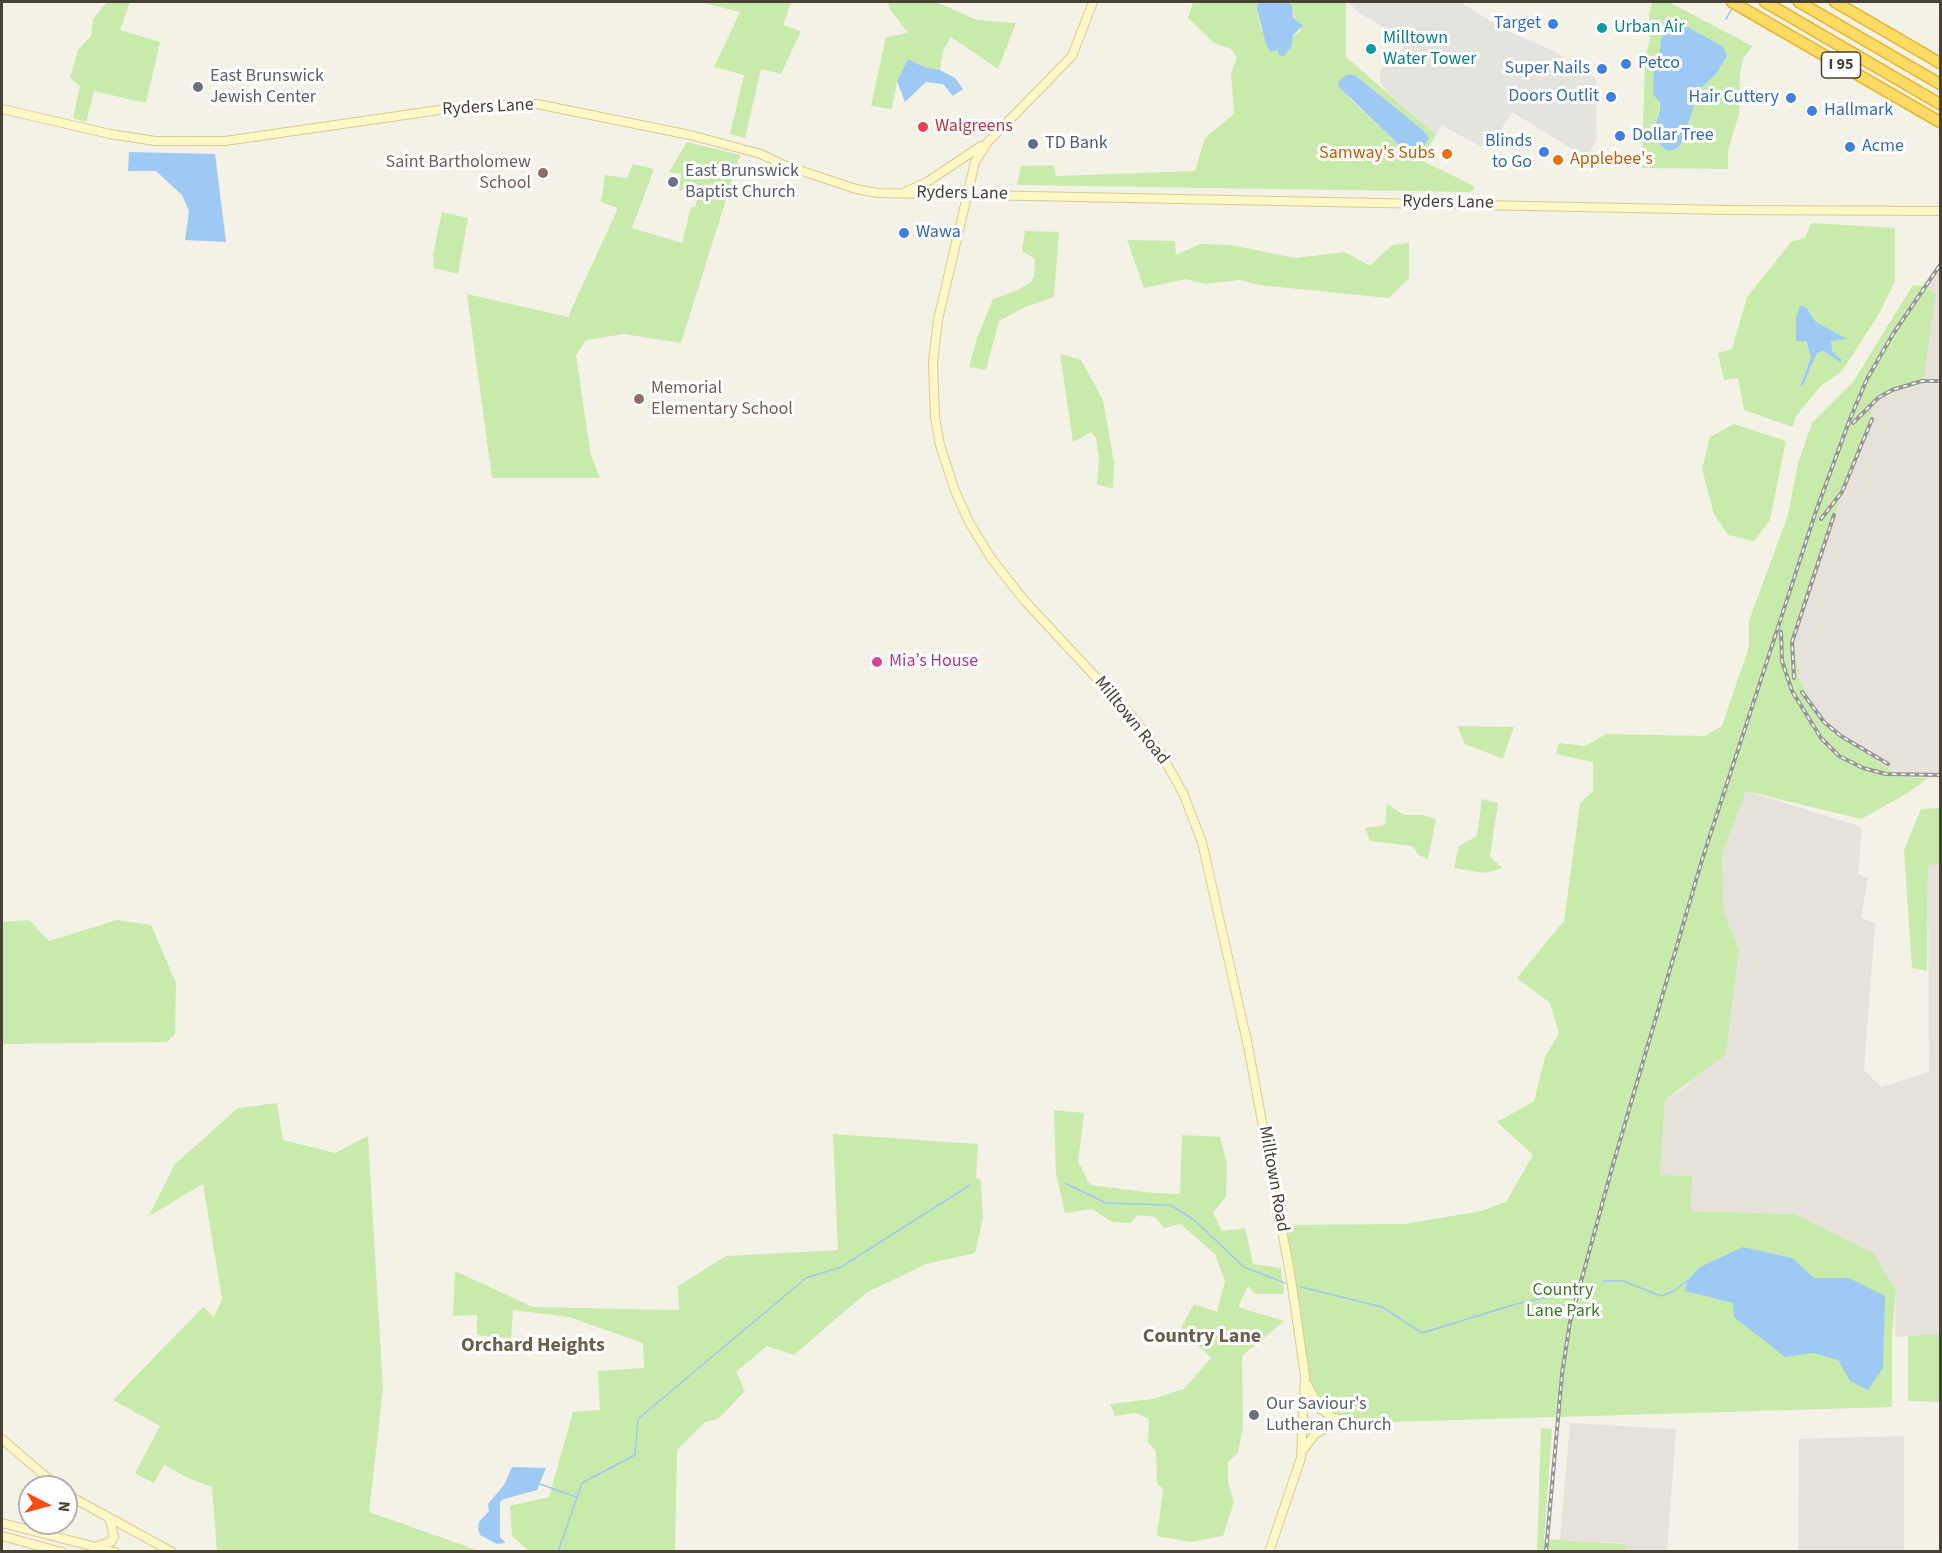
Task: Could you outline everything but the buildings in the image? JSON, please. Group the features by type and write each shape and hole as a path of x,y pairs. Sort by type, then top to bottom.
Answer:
{"highway":[{"name":"I 95","path":"1765,2 1941,104"},
{"name":"I 95","path":"1799,2 1941,84"},
{"path":"1835,2 1941,63"},
{"name":"I 95","path":"1737,4 1941,122"}],"main road":[{"name":"Milltown Road","path":"1093,2 1072,56 987,143 975,162 934,341 934,407 945,461 969,522 991,558 1024,600 1139,725 1169,767 1191,812 1210,870 1239,999 1291,1279 1305,1376 1305,1423 1301,1458 1269,1551"},
{"name":"Ryders Lane","path":"2,109 155,141 225,141 426,111 501,104 537,104 690,135 742,149 856,189 878,193 1728,210 1941,211"},
{"path":"903,193 927,182 987,143"},
{"path":"1305,1376 1311,1396 1320,1409 1334,1418 1356,1423"},
{"path":"1301,1458 1310,1438 1336,1423"},
{"path":"2,1439 44,1475"},
{"path":"78,1501 172,1551"},
{"path":"95,1546 111,1542 114,1537 110,1520"},
{"path":"2,1523 116,1551"},
{"path":"2,1536 62,1551"},
{"path":"140,1536 153,1551"}],"shaded area":[{"path":"1348,2 1460,2 1503,29 1552,50 1596,78 1597,139 1587,158 1512,112 1502,128 1499,147 1480,146 1442,125 1436,135 1387,92 1380,81 1380,72 1395,48 1401,51 1406,42 1360,13"},
{"path":"1940,265 1940,778 1902,777 1822,723 1799,678 1793,631 1877,396 1936,293 1924,286"},
{"path":"1746,791 1862,827 1858,874 1868,878 1861,918 1875,923 1864,1070 1881,1087 1929,1072 1928,864 1940,864 1940,1334 1895,1337 1896,1291 1795,1214 1691,1211 1660,1176 1665,1100 1688,1085 1739,950 1724,913 1722,855"},
{"path":"1570,1423 1676,1429 1667,1551 1625,1551 1624,1543 1560,1540"},
{"path":"1904,1436 1904,1551 1798,1551 1799,1439"}],"green space":[{"path":"107,2 130,2 120,30 160,42 146,103 94,91 86,122 73,118 80,86 70,78 78,50 91,36 93,19"},
{"path":"700,2 791,2 783,25 801,31 781,74 761,69 745,138 730,134 744,75 714,67 740,12"},
{"path":"888,2 936,2 977,20 1016,23 998,69 951,37 943,51 940,70 924,67 908,59 897,81 892,109 871,106 886,37 908,33 889,8"},
{"path":"1193,2 1258,2 1261,29 1278,49 1301,30 1288,2 1346,2 1346,57 1436,135 1423,156 1425,162 1474,186 1474,189 1470,192 1017,185 1021,166 1054,165 1056,176 1195,171 1205,138 1234,114 1231,73 1237,57 1231,49 1214,43 1188,18","holes":["1355,75 1423,130 1423,147 1407,148 1398,144 1347,96"]},
{"path":"1653,2 1669,2 1752,46 1743,59 1740,73 1739,114 1728,151 1728,169 1642,168 1645,58 1650,39 1649,12","holes":["1680,23 1716,74 1700,89 1681,144 1657,117 1660,110 1654,66"]},
{"path":"687,142 740,155 681,343 624,334 586,340 576,355 591,456 600,478 492,478 467,294 568,317 618,208 601,202 605,175 627,178 633,164 654,169 632,228 682,243 691,207 695,207 699,191 679,190 681,174 669,172"},
{"path":"442,212 468,218 458,274 434,268 433,254"},
{"path":"1811,223 1895,228 1895,281 1879,314 1842,371 1821,386 1796,416 1793,427 1744,410 1738,378 1724,380 1718,353 1732,349 1747,297 1791,242 1805,238","holes":["1806,307 1816,322 1845,339 1831,340 1831,351 1841,359 1824,351 1817,353 1802,386 1800,385 1811,357 1806,341 1796,340"]},
{"path":"1025,231 1059,232 1054,297 1025,307 999,321 986,370 969,367 977,338 993,299 1016,291 1031,282 1034,276 1035,259 1022,251"},
{"path":"1127,240 1175,241 1176,255 1200,244 1231,245 1295,258 1345,252 1370,266 1392,245 1409,243 1409,278 1389,298 1259,285 1240,280 1205,284 1186,279 1144,288"},
{"name":"Country Lane Park","path":"1913,285 1924,286 1936,293 1923,383 1877,397 1793,631 1799,678 1822,723 1901,777 1928,778 1908,793 1861,819 1746,791 1722,855 1724,913 1739,950 1726,1054 1665,1100 1660,1175 1692,1176 1691,1211 1795,1214 1873,1253 1896,1291 1892,1333 1892,1407 1356,1423 1334,1418 1311,1396 1282,1225 1405,1224 1481,1211 1506,1202 1533,1155 1497,1122 1534,1101 1545,1057 1559,1033 1550,1003 1517,978 1564,921 1580,803 1593,791 1593,762 1556,754 1559,743 1585,746 1606,734 1705,736 1722,726 1749,647 1749,621 1788,515 1798,463 1812,423 1853,382"},
{"path":"1060,354 1081,360 1103,400 1114,463 1113,489 1097,484 1099,460 1096,438 1091,432 1073,442"},
{"path":"1734,424 1786,441 1770,520 1754,541 1728,535 1714,514 1702,469 1710,437"},
{"path":"1457,726 1514,727 1503,759 1465,744"},
{"path":"1482,799 1498,803 1490,856 1502,868 1485,873 1454,868 1459,846 1477,836"},
{"path":"1387,804 1404,815 1421,815 1436,819 1428,859 1419,855 1412,846 1370,841 1365,828 1385,825"},
{"path":"1940,808 1940,864 1928,865 1927,971 1912,968 1904,850 1921,809"},
{"path":"29,920 49,941 117,920 151,925 176,983 175,1034 167,1042 2,1044 2,922"},
{"path":"277,1103 283,1140 335,1153 368,1136 383,1389 369,1512 480,1551 217,1551 212,1487 188,1478 164,1465 154,1483 135,1473 160,1426 113,1400 203,1307 214,1317 222,1299 203,1184 149,1216 175,1164 238,1108"},
{"path":"1054,1110 1084,1113 1078,1161 1090,1185 1180,1194 1182,1135 1220,1137 1227,1164 1226,1196 1213,1213 1222,1231 1245,1228 1253,1264 1281,1268 1284,1294 1255,1294 1248,1286 1238,1307 1284,1321 1242,1356 1243,1427 1238,1453 1228,1462 1228,1482 1234,1502 1223,1536 1191,1542 1157,1536 1163,1489 1157,1483 1156,1451 1148,1442 1149,1419 1136,1413 1115,1416 1110,1404 1153,1399 1184,1389 1211,1358 1181,1328 1194,1304 1217,1312 1225,1281 1215,1254 1180,1224 1164,1228 1155,1217 1137,1215 1131,1223 1112,1222 1092,1209 1065,1213 1056,1174"},
{"path":"833,1134 978,1144 976,1178 981,1180 983,1219 975,1253 926,1264 866,1293 794,1355 767,1346 736,1372 745,1391 718,1419 705,1422 677,1450 675,1550 529,1551 512,1536 510,1506 549,1497 573,1412 600,1410 598,1371 644,1368 643,1343 569,1317 513,1310 511,1339 477,1335 477,1315 453,1316 455,1271 533,1307 679,1310 678,1286 726,1256 838,1250"},
{"path":"1940,1334 1940,1402 1908,1401 1908,1336"},
{"path":"1541,1428 1552,1429 1544,1539 1625,1544 1625,1551 1537,1551"}],"water":[{"path":"1258,2 1288,2 1292,6 1293,17 1303,26 1293,35 1291,47 1284,56 1280,56 1277,50 1270,52 1266,44 1257,9"},
{"path":"1680,23 1722,46 1727,56 1716,74 1700,89 1681,144 1676,149 1668,151 1661,146 1655,127 1660,103 1653,94 1654,66 1659,62 1661,39 1671,26"},
{"path":"908,59 955,78 963,89 953,96 943,84 926,82 905,102 897,81"},
{"path":"1346,75 1355,75 1423,130 1429,138 1423,147 1407,148 1398,144 1339,87 1338,82"},
{"path":"129,152 215,154 226,242 185,240 189,211 182,195 156,171 128,171"},
{"path":"1800,306 1806,307 1816,322 1847,339 1831,341 1832,351 1842,360 1840,362 1824,351 1817,353 1802,387 1800,386 1811,357 1806,341 1796,341 1796,317"},
{"path":"1743,1247 1792,1258 1814,1278 1849,1278 1885,1296 1883,1368 1868,1390 1850,1381 1838,1360 1813,1353 1785,1357 1734,1317 1733,1303 1685,1291 1687,1281 1700,1267"},
{"path":"512,1467 546,1468 537,1490 500,1502 500,1537 506,1543 497,1544 480,1535 479,1522 489,1511 488,1504 504,1485"}],"waterway":[{"path":"1726,19 1733,7"},
{"path":"1065,1183 1106,1203 1170,1205 1193,1219 1244,1267 1285,1283"},
{"path":"558,1552 582,1483 635,1455 638,1419 806,1278 841,1267 970,1185"},
{"path":"1603,1281 1623,1281 1661,1296 1674,1291 1687,1281"},
{"path":"1301,1287 1382,1307 1422,1333 1516,1304 1563,1294"},
{"path":"540,1484 576,1497"}],"railway":[{"path":"1546,1552 1562,1374 1570,1322 1612,1168 1702,860 1816,511 1850,419 1867,379 1893,334 1940,265"},
{"path":"1853,423 1878,398 1892,390 1922,381 1940,381"},
{"path":"1821,519 1842,492 1872,419"},
{"path":"1794,678 1792,642 1834,515"},
{"path":"1781,632 1782,661 1792,691 1821,738 1839,756 1863,768 1886,774 1940,775"},
{"path":"1802,692 1824,722 1841,736 1888,764"}],"place":[{"name":"Target","path":"1553,24"},
{"name":"Urban Air","path":"1602,28"},
{"name":"Milltown Water Tower","path":"1371,49"},
{"name":"Petco","path":"1626,64"},
{"name":"Super Nails","path":"1602,69"},
{"name":"East Brunswick Jewish Center","path":"198,87"},
{"name":"Doors Outlit","path":"1611,97"},
{"name":"Hair Cuttery","path":"1791,98"},
{"name":"Hallmark","path":"1812,111"},
{"name":"Walgreens","path":"923,127"},
{"name":"Dollar Tree","path":"1620,136"},
{"name":"TD Bank","path":"1033,144"},
{"name":"Acme","path":"1850,147"},
{"name":"Blinds to Go","path":"1544,152"},
{"name":"Samway's Subs","path":"1447,154"},
{"name":"Applebee's","path":"1558,160"},
{"name":"Saint Bartholomew School","path":"543,173"},
{"name":"East Brunswick Baptist Church","path":"673,182"},
{"name":"Wawa","path":"904,233"},
{"name":"Memorial Elementary School","path":"639,399"},
{"name":"Mia’s House","path":"877,662"},
{"name":"Our Saviour's Lutheran Church","path":"1254,1415"}],"district":[{"name":"Country Lane","path":"1202,1338"},
{"name":"Orchard Heights","path":"533,1347"}]}
